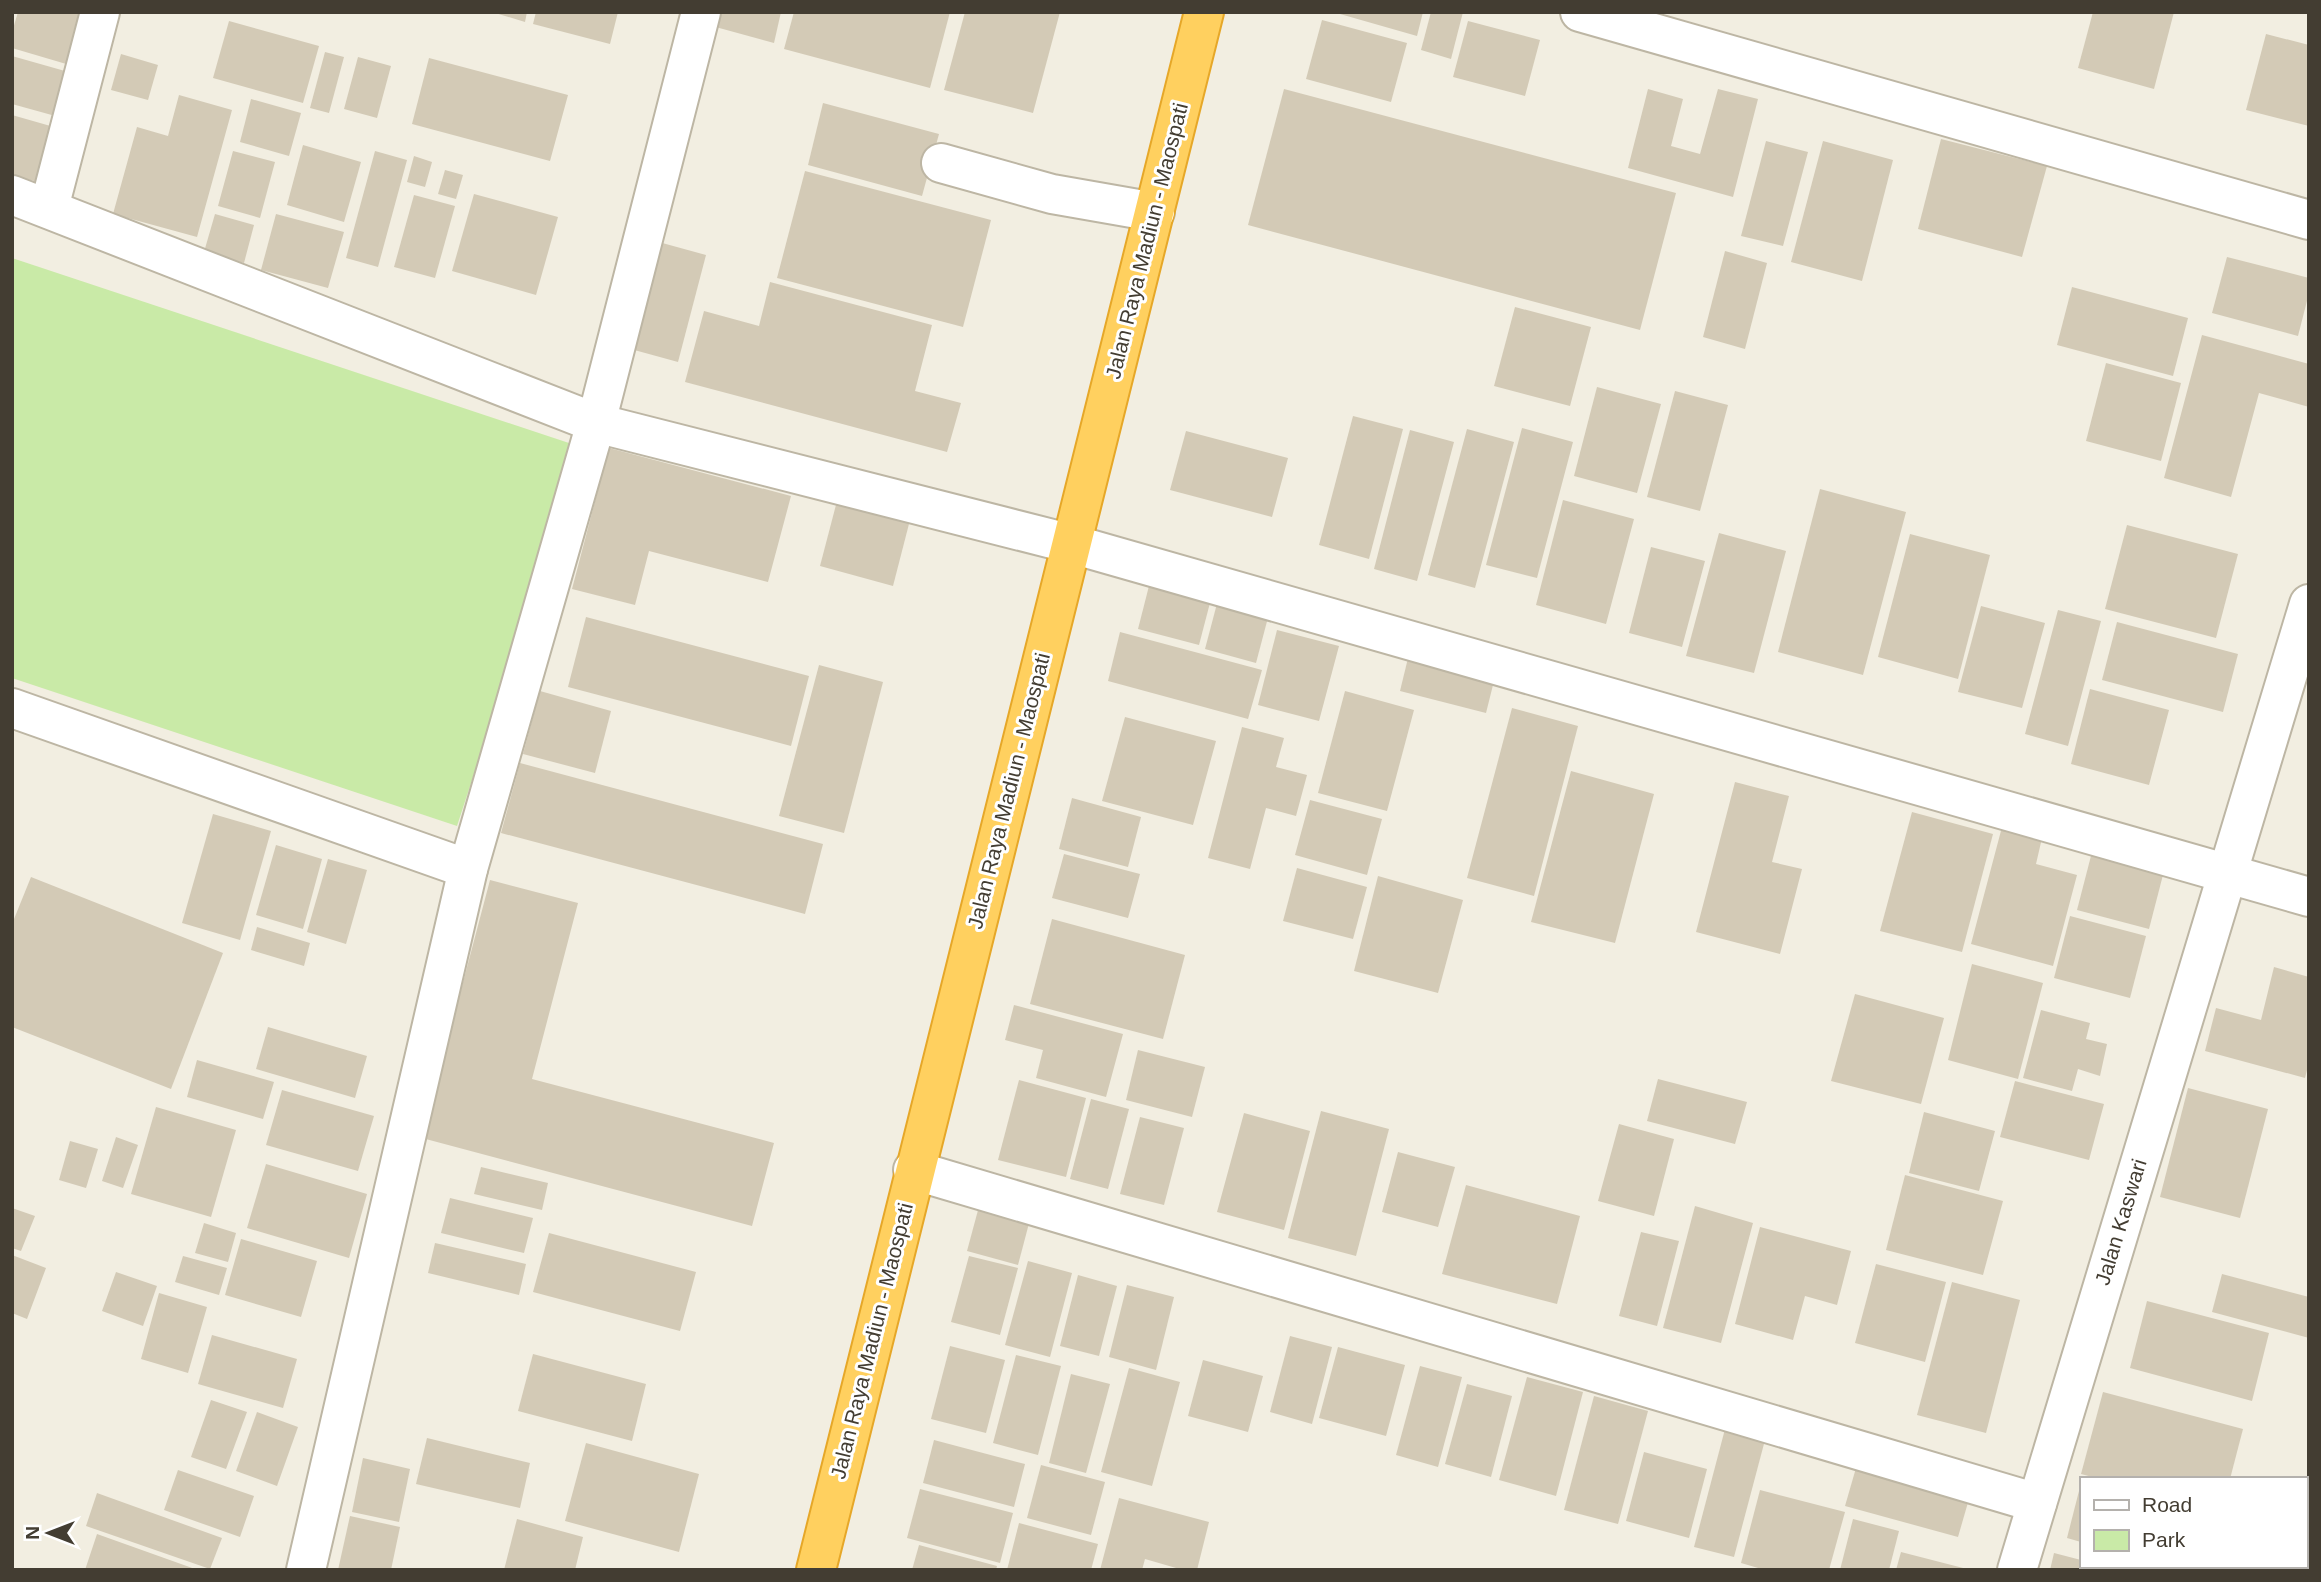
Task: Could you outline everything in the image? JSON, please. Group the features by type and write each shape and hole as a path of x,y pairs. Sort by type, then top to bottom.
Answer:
{"highway":[{"name":"Jalan Raya Madiun - Maospati","path":"816,1570 913,1170 1072,544 1203,12"}],"street":[{"path":"48,208 100,12"},
{"path":"306,1570 468,869 596,423 701,12"},
{"path":"1580,12 2309,219"},
{"path":"941,163 1052,194 1155,212"},
{"path":"12,195 596,423 1072,544 2309,897"},
{"name":"Jalan Kaswari","path":"2017,1570 2309,604"},
{"path":"12,708 468,869"},
{"path":"913,1170 2037,1503"}],"green space":[{"path":"12,258 581,447 457,826 12,678"}],"building":[{"path":"18,12 76,12 88,15 73,66 12,48 12,32"},
{"path":"492,12 527,12 525,22"},
{"path":"536,12 618,12 610,44 533,24"},
{"path":"715,12 781,12 774,43 712,26"},
{"path":"794,12 950,12 930,88 784,49"},
{"path":"965,12 1060,12 1033,113 944,90"},
{"path":"1333,12 1423,12 1417,36"},
{"path":"1431,12 1463,12 1451,59 1421,50"},
{"path":"2093,12 2174,12 2154,89 2078,68"},
{"path":"1322,20 1407,43 1391,102 1306,79"},
{"path":"229,21 319,46 303,103 213,78"},
{"path":"1468,21 1540,40 1525,96 1453,77"},
{"path":"2266,34 2309,45 2309,126 2246,110"},
{"path":"325,52 344,57 329,113 310,108"},
{"path":"121,54 158,65 148,100 111,90"},
{"path":"12,56 72,73 59,117 12,104"},
{"path":"358,57 391,66 377,118 344,109"},
{"path":"429,58 568,95 550,161 412,124"},
{"path":"1284,89 1676,193 1640,330 1248,225"},
{"path":"1648,89 1683,99 1671,146 1700,154 1718,89 1758,99 1733,197 1628,168"},
{"path":"179,95 232,110 197,237 113,214 137,127 168,136"},
{"path":"251,99 301,113 289,156 240,142"},
{"path":"823,103 939,134 922,196 808,165"},
{"path":"12,115 61,129 45,184 12,175"},
{"path":"1941,139 2047,166 2022,257 1918,229"},
{"path":"1766,141 1808,152 1783,246 1741,236"},
{"path":"1823,141 1893,160 1862,281 1791,262"},
{"path":"303,145 361,162 344,222 287,205"},
{"path":"233,151 275,162 260,218 218,206"},
{"path":"375,151 407,160 378,267 346,258"},
{"path":"414,156 432,162 425,187 407,182"},
{"path":"445,170 463,175 456,199 438,194"},
{"path":"805,171 991,220 963,327 777,278"},
{"path":"474,194 558,217 536,295 452,271"},
{"path":"414,195 455,206 435,278 394,267"},
{"path":"215,214 254,225 244,263 204,252"},
{"path":"276,214 344,232 328,288 261,270"},
{"path":"655,241 706,255 678,362 627,348"},
{"path":"1725,251 1767,263 1745,349 1703,337"},
{"path":"2227,257 2309,278 2309,293 2298,336 2212,313"},
{"path":"770,282 932,325 915,391 961,403 947,452 685,382 704,311 759,326"},
{"path":"2072,287 2188,318 2173,376 2057,345"},
{"path":"1515,307 1591,327 1570,406 1494,386"},
{"path":"2202,335 2309,364 2309,407 2259,393 2231,497 2164,478"},
{"path":"2106,363 2181,383 2161,461 2086,441"},
{"path":"1597,387 1661,404 1637,493 1574,476"},
{"path":"1675,391 1728,405 1700,511 1647,497"},
{"path":"1353,416 1403,429 1369,559 1319,545"},
{"path":"1522,428 1573,442 1537,578 1486,565"},
{"path":"1467,429 1514,442 1475,588 1428,575"},
{"path":"1410,430 1454,442 1417,581 1374,569"},
{"path":"1186,431 1288,458 1272,517 1170,490"},
{"path":"609,448 791,496 768,582 649,551 635,605 572,589"},
{"path":"1820,489 1906,512 1863,675 1778,652"},
{"path":"1563,500 1634,519 1606,624 1536,605"},
{"path":"837,501 910,520 893,586 820,566"},
{"path":"2127,525 2238,554 2216,638 2105,609"},
{"path":"1719,533 1786,551 1754,673 1686,656"},
{"path":"1910,534 1990,555 1958,679 1878,657"},
{"path":"1651,547 1705,561 1682,647 1629,633"},
{"path":"1150,582 1211,599 1199,645 1138,629"},
{"path":"1219,596 1270,610 1256,663 1205,649"},
{"path":"1981,606 2045,623 2022,708 1958,692"},
{"path":"2058,610 2101,621 2068,746 2025,734"},
{"path":"586,617 809,676 791,746 568,687"},
{"path":"2117,622 2238,654 2223,712 2102,680"},
{"path":"1277,630 1339,646 1319,721 1258,705"},
{"path":"1120,632 1262,670 1248,719 1108,681"},
{"path":"1409,654 1495,677 1486,713 1400,691"},
{"path":"819,665 883,682 844,833 779,816"},
{"path":"2090,689 2169,710 2149,785 2071,764"},
{"path":"540,691 611,711 595,773 523,754"},
{"path":"1345,691 1414,710 1387,811 1318,793"},
{"path":"1512,708 1578,726 1534,896 1467,878"},
{"path":"1125,717 1216,741 1193,825 1102,801"},
{"path":"1242,727 1284,738 1276,767 1307,775 1296,816 1266,808 1250,869 1208,858"},
{"path":"520,763 823,844 805,914 501,833"},
{"path":"1571,771 1654,794 1615,943 1531,922"},
{"path":"1735,782 1789,796 1772,862 1802,869 1780,954 1696,932"},
{"path":"1072,798 1141,817 1128,867 1059,849"},
{"path":"1310,800 1382,819 1367,875 1295,855"},
{"path":"1912,812 1993,834 1962,952 1880,931"},
{"path":"213,814 271,831 240,940 182,923"},
{"path":"2002,827 2042,838 2036,864 2077,875 2053,966 1971,944"},
{"path":"276,845 322,859 303,929 256,915"},
{"path":"2092,852 2164,871 2149,929 2077,910"},
{"path":"1064,854 1140,874 1128,918 1052,898"},
{"path":"328,859 367,870 346,944 307,932"},
{"path":"1297,868 1367,887 1353,939 1283,921"},
{"path":"1378,876 1463,900 1438,993 1354,971"},
{"path":"31,877 223,953 171,1089 12,1027 12,924"},
{"path":"490,880 578,903 532,1079 774,1143 752,1226 422,1138"},
{"path":"2070,916 2146,936 2130,998 2054,978"},
{"path":"1052,919 1185,955 1163,1039 1030,1004"},
{"path":"257,927 310,943 304,966 251,950"},
{"path":"1972,964 2043,983 2018,1079 1948,1060"},
{"path":"2274,967 2309,977 2309,1062 2305,1078 2205,1051 2216,1008 2261,1020"},
{"path":"1855,994 1944,1018 1921,1104 1831,1081"},
{"path":"1014,1005 1123,1034 1106,1097 1036,1078 1043,1050 1005,1040"},
{"path":"2041,1010 2090,1023 2086,1039 2107,1044 2100,1076 2078,1069 2072,1091 2023,1078"},
{"path":"268,1027 367,1056 355,1098 256,1069"},
{"path":"1138,1050 1205,1067 1192,1117 1126,1100"},
{"path":"197,1060 274,1082 263,1119 187,1097"},
{"path":"1658,1079 1747,1102 1735,1144 1647,1121"},
{"path":"1019,1080 1086,1098 1066,1177 998,1160"},
{"path":"2015,1081 2104,1104 2089,1160 2000,1137"},
{"path":"2188,1088 2268,1109 2240,1218 2160,1197"},
{"path":"282,1090 374,1116 358,1171 266,1145"},
{"path":"1091,1099 1129,1109 1108,1189 1070,1179"},
{"path":"156,1107 236,1130 211,1217 131,1194"},
{"path":"1321,1111 1389,1129 1356,1256 1288,1238"},
{"path":"1924,1112 1995,1131 1979,1191 1909,1173"},
{"path":"1244,1113 1310,1131 1284,1230 1217,1212"},
{"path":"1140,1117 1184,1128 1164,1205 1120,1194"},
{"path":"1619,1124 1674,1139 1654,1216 1598,1201"},
{"path":"116,1137 138,1145 123,1188 102,1181"},
{"path":"70,1141 98,1149 86,1188 59,1180"},
{"path":"1398,1152 1455,1167 1438,1227 1382,1212"},
{"path":"266,1164 367,1194 349,1258 247,1228"},
{"path":"481,1167 548,1183 542,1210 474,1194"},
{"path":"1905,1175 2003,1201 1983,1275 1886,1250"},
{"path":"1466,1185 1580,1216 1557,1304 1442,1274"},
{"path":"450,1198 533,1218 524,1253 441,1233"},
{"path":"981,1199 1032,1212 1018,1265 967,1251"},
{"path":"1695,1206 1753,1223 1721,1343 1663,1328"},
{"path":"12,1208 35,1216 21,1251 12,1248"},
{"path":"204,1223 236,1233 228,1262 195,1253"},
{"path":"1760,1227 1851,1251 1837,1305 1805,1296 1793,1340 1735,1324"},
{"path":"1641,1232 1679,1241 1657,1326 1619,1316"},
{"path":"549,1233 696,1272 680,1331 533,1292"},
{"path":"241,1239 317,1261 301,1317 225,1295"},
{"path":"435,1243 526,1264 519,1295 428,1273"},
{"path":"12,1255 46,1268 27,1319 12,1313"},
{"path":"183,1256 227,1268 219,1295 175,1282"},
{"path":"969,1256 1018,1268 1000,1335 951,1322"},
{"path":"1028,1261 1072,1273 1050,1357 1005,1345"},
{"path":"1876,1264 1946,1282 1925,1362 1855,1343"},
{"path":"116,1272 157,1286 143,1326 102,1311"},
{"path":"2222,1274 2309,1297 2309,1338 2212,1312"},
{"path":"1078,1275 1117,1286 1099,1356 1060,1346"},
{"path":"1952,1282 2020,1300 1986,1433 1917,1415"},
{"path":"1127,1285 1174,1297 1156,1370 1109,1357"},
{"path":"159,1293 207,1307 188,1373 141,1359"},
{"path":"2147,1301 2269,1333 2252,1401 2130,1368"},
{"path":"212,1335 297,1359 283,1408 198,1384"},
{"path":"1290,1336 1332,1347 1312,1424 1270,1412"},
{"path":"950,1346 1005,1360 986,1433 931,1419"},
{"path":"1338,1347 1405,1365 1386,1436 1319,1418"},
{"path":"533,1354 646,1384 632,1441 518,1411"},
{"path":"1016,1355 1061,1366 1038,1455 993,1443"},
{"path":"1203,1360 1263,1376 1248,1432 1188,1416"},
{"path":"1420,1366 1462,1377 1438,1467 1396,1455"},
{"path":"1129,1368 1180,1382 1152,1486 1101,1472"},
{"path":"1071,1374 1110,1384 1086,1473 1049,1463"},
{"path":"1527,1377 1583,1392 1556,1496 1499,1480"},
{"path":"1467,1384 1512,1396 1491,1477 1445,1464"},
{"path":"2103,1392 2243,1429 2231,1477 2092,1477 2081,1474"},
{"path":"1594,1396 1648,1411 1618,1524 1564,1510"},
{"path":"211,1400 247,1412 226,1469 191,1457"},
{"path":"257,1412 298,1427 277,1486 236,1471"},
{"path":"1725,1429 1765,1440 1734,1557 1694,1547"},
{"path":"427,1438 530,1463 520,1508 416,1484"},
{"path":"934,1440 1025,1464 1014,1507 923,1483"},
{"path":"586,1443 699,1474 679,1552 565,1521"},
{"path":"1644,1452 1707,1469 1689,1538 1626,1521"},
{"path":"363,1458 410,1469 399,1522 352,1512"},
{"path":"1858,1461 1971,1492 1958,1537 1845,1506"},
{"path":"1041,1465 1105,1482 1091,1535 1027,1518"},
{"path":"178,1470 254,1496 240,1537 164,1510"},
{"path":"2080,1487 2080,1542 2067,1538"},
{"path":"920,1489 1013,1513 1000,1563 907,1538"},
{"path":"1760,1490 1845,1512 1829,1570 1765,1570 1741,1563"},
{"path":"97,1493 222,1538 210,1569 86,1526"},
{"path":"1119,1498 1209,1522 1197,1570 1183,1570 1145,1559 1142,1570 1100,1570"},
{"path":"350,1516 400,1527 391,1570 338,1570"},
{"path":"517,1519 583,1537 575,1570 504,1570"},
{"path":"1853,1519 1899,1531 1889,1570 1840,1570"},
{"path":"1019,1523 1098,1544 1091,1570 1007,1570"},
{"path":"97,1534 195,1569 195,1570 85,1570"},
{"path":"919,1545 997,1566 996,1570 912,1570"},
{"path":"1901,1552 1967,1569 1967,1570 1896,1570"},
{"path":"2054,1553 2080,1560 2080,1568 2168,1570 2050,1570"}]}
